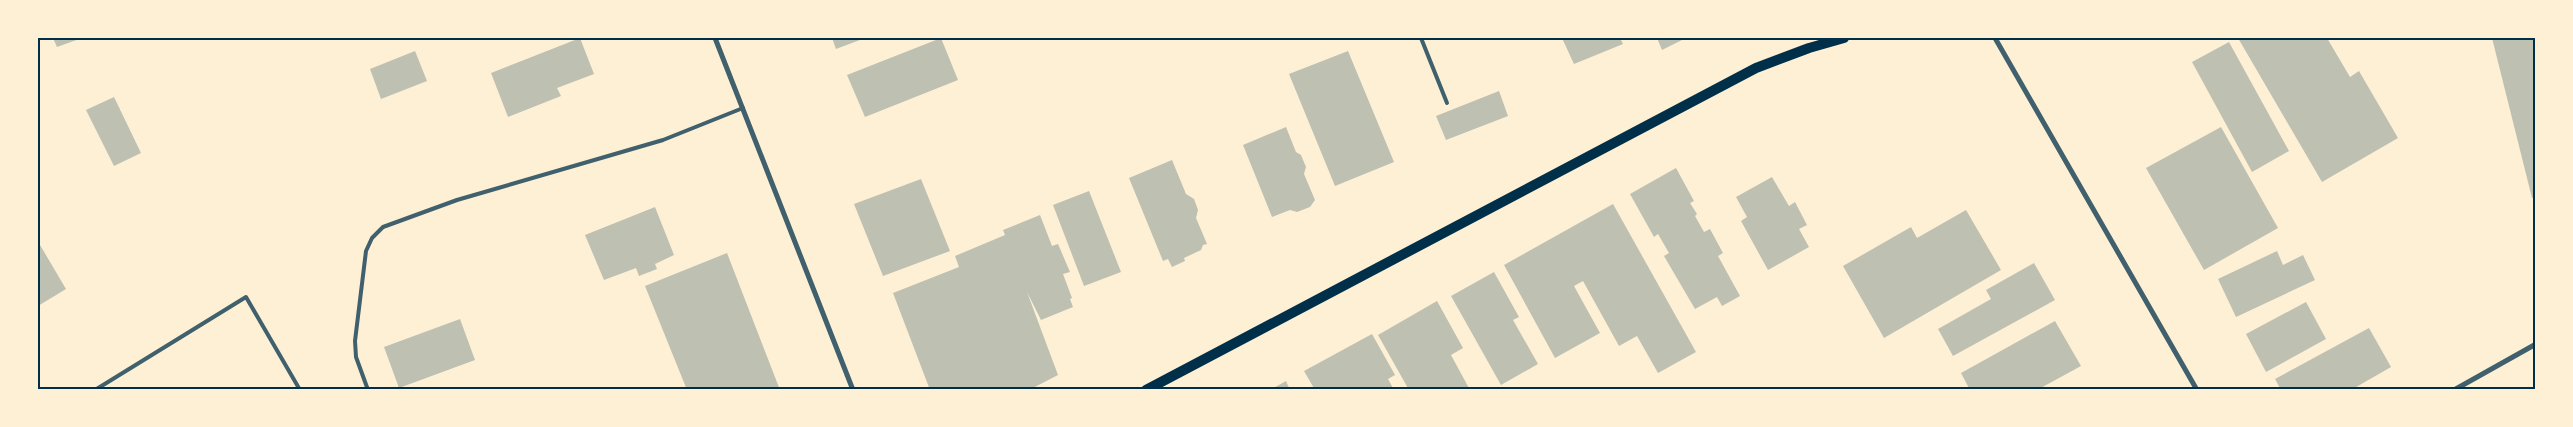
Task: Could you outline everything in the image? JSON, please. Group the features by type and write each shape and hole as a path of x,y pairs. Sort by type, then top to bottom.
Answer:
{"main road":[{"path":"1146,390 1756,68 1809,48 1844,38"}],"street":[{"path":"715,38 854,390"},
{"path":"1995,38 2197,390"},
{"path":"2454,390 2536,344"}],"lane":[{"path":"1421,38 1447,103"},
{"path":"368,390 356,357 355,341 366,251 372,238 383,227 457,200 663,140 743,108"},
{"path":"95,390 246,297 300,390"}],"building":[{"path":"53,38 82,38 57,47"},
{"path":"580,38 594,74 557,88 561,96 508,117 491,73"},
{"path":"832,38 865,38 836,49"},
{"path":"941,38 958,80 865,117 847,75"},
{"path":"1562,38 1620,38 1623,44 1574,64"},
{"path":"1657,38 1686,38 1662,50"},
{"path":"2238,38 2327,38 2350,77 2359,71 2398,138 2322,182"},
{"path":"2492,38 2536,38 2536,197 2532,198"},
{"path":"2229,42 2289,151 2252,172 2192,62"},
{"path":"415,51 427,81 381,99 370,69"},
{"path":"1348,51 1394,162 1335,186 1289,74"},
{"path":"1499,91 1508,116 1446,140 1436,116"},
{"path":"114,97 141,153 114,166 86,110"},
{"path":"1286,127 1296,152 1301,155 1306,167 1304,174 1315,200 1310,207 1297,212 1290,210 1272,217 1243,145"},
{"path":"2221,127 2278,228 2204,270 2146,168"},
{"path":"1172,160 1186,194 1194,199 1198,210 1196,218 1207,244 1203,245 1201,250 1184,258 1185,261 1172,267 1168,259 1163,261 1129,178"},
{"path":"1676,168 1694,201 1690,203 1697,214 1695,216 1704,232 1710,229 1723,253 1718,256 1740,296 1722,306 1717,297 1695,309 1664,256 1669,253 1658,234 1654,237 1630,194"},
{"path":"1772,177 1789,206 1795,202 1807,225 1799,229 1809,247 1768,270 1741,221 1747,217 1736,197"},
{"path":"921,179 950,251 883,276 854,204"},
{"path":"1089,191 1121,272 1084,286 1053,205"},
{"path":"1613,204 1696,352 1658,373 1637,336 1619,346 1583,281 1574,286 1600,333 1555,358 1504,265"},
{"path":"655,207 674,255 655,264 657,269 639,276 636,268 604,280 585,235"},
{"path":"1966,210 2001,270 1884,338 1843,266 1911,227 1917,238"},
{"path":"1040,215 1052,246 1058,244 1070,272 1063,274 1072,298 1070,299 1073,307 1041,320 1027,292 1058,375 1029,390 930,390 893,293 959,267 955,256 1005,235 1003,230"},
{"path":"40,245 66,289 38,306 38,246"},
{"path":"2277,251 2283,265 2303,255 2315,280 2236,317 2218,279"},
{"path":"727,253 780,390 687,390 645,286"},
{"path":"2034,263 2055,300 1953,356 1938,329 1991,299 1986,290"},
{"path":"1494,272 1519,317 1513,320 1538,364 1501,385 1451,296"},
{"path":"1437,301 1463,348 1451,355 1470,390 1409,390 1378,335"},
{"path":"2306,302 2326,339 2266,372 2246,334"},
{"path":"460,319 475,360 399,388 384,347"},
{"path":"2055,321 2081,366 2037,390 1970,390 1961,373"},
{"path":"2369,328 2391,367 2351,390 2281,390 2275,379"},
{"path":"1372,334 1395,375 1388,379 1394,390 1315,390 1304,371"},
{"path":"1286,381 1290,390 1270,390"}]}
